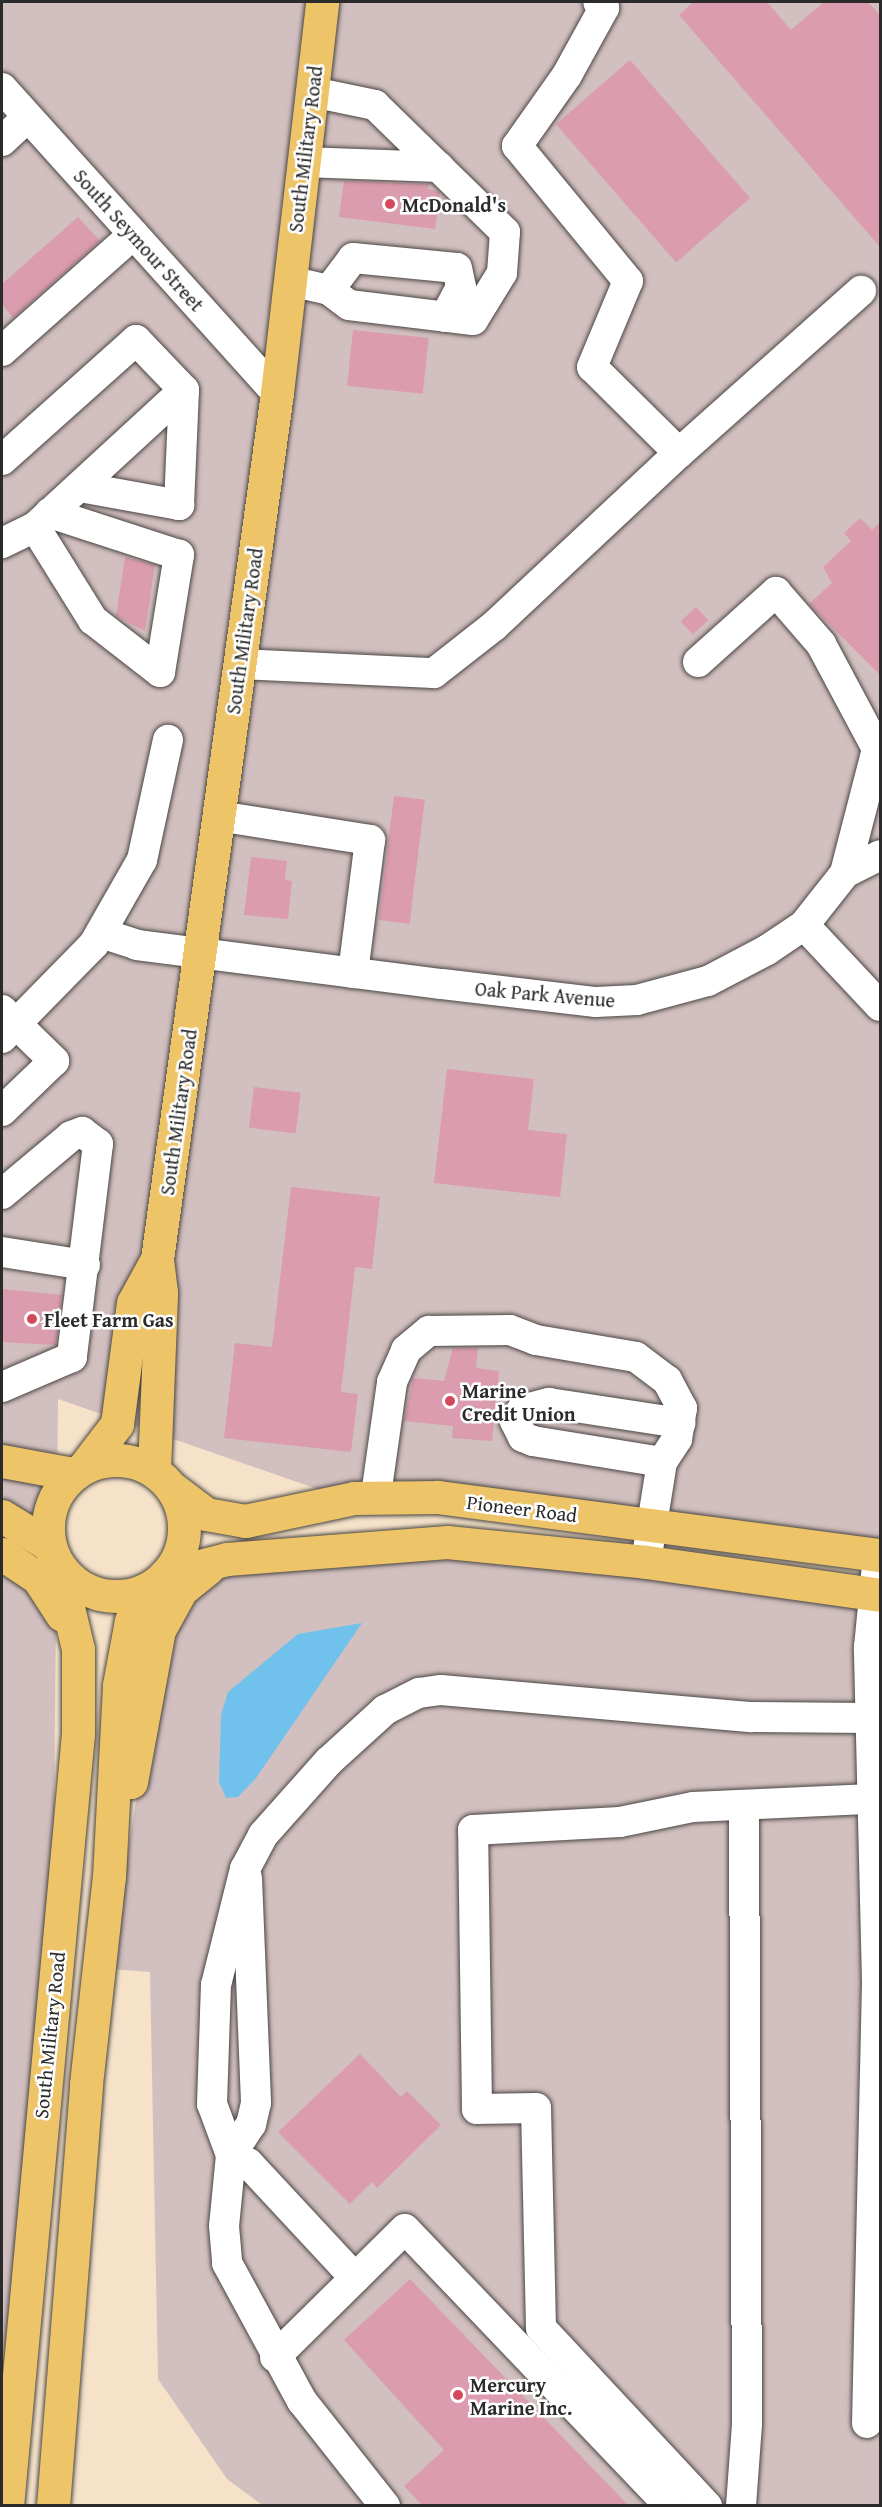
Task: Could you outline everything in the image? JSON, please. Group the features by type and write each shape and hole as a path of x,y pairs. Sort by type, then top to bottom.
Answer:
{"main road":[{"name":"South Military Road","path":"163,1480 157,1259 277,393 322,2"},
{"name":"South Military Road","path":"78,1470 117,1424 133,1303 157,1259"},
{"path":"2,1461 78,1470 119,1459 163,1480 184,1533 160,1580 135,1594 92,1593 54,1556 2,1516"},
{"path":"54,1556 50,1506 78,1470"},
{"name":"Pioneer Road","path":"163,1480 206,1514 245,1521 376,1495 438,1497 652,1523 879,1555"},
{"name":"Pioneer Road","path":"160,1580 227,1559 447,1542 646,1562 876,1595"},
{"path":"2,1554 26,1567 50,1592 79,1668"},
{"name":"South Military Road","path":"7,2505 78,1733 79,1668 73,1617 54,1556"},
{"path":"109,1877 159,1630 184,1586 227,1559"},
{"name":"South Military Road","path":"54,2505 86,2084 109,1877 122,1657 134,1614 160,1580"}],"street":[{"path":"598,2 604,8 567,75 517,146 628,281 592,367 679,453"},
{"name":"South Seymour Street","path":"2,88 277,393"},
{"path":"290,281 329,290 349,305 473,320 502,273 505,232 375,105 312,92"},
{"path":"2,141 28,117"},
{"path":"304,162 439,167"},
{"path":"2,351 134,234"},
{"path":"329,290 353,258 457,268 461,287 445,316"},
{"path":"240,663 434,673 494,626 679,453 861,291"},
{"path":"2,460 136,340 184,390 178,505 80,487"},
{"path":"2,543 42,520 184,390"},
{"path":"42,520 179,555 160,672 93,620 42,520"},
{"path":"698,662 776,592 821,644 879,747 846,873"},
{"path":"2,1111 54,1061 6,1024 72,970 100,933 142,860 168,740"},
{"path":"218,816 370,840 353,973"},
{"name":"Oak Park Avenue","path":"100,933 137,945 353,973 580,1000 637,1000 708,981 804,924 846,873 880,855"},
{"path":"804,924 880,1006"},
{"path":"2,1194 70,1136 82,1132 98,1144 72,1357 2,1387"},
{"path":"2,1252 85,1265"},
{"path":"376,1495 396,1369 406,1350 437,1328 510,1330 536,1340 636,1357 676,1390 680,1423 677,1438 662,1462 646,1562"},
{"path":"662,1462 533,1441 523,1437 515,1421 522,1410 549,1403 680,1423"},
{"path":"867,2423 877,1982 870,1718 879,1555"},
{"path":"355,2278 248,2163 231,2155 212,2104 212,2020 224,1945 245,1869 263,1835 347,1742 385,1710 419,1693 465,1691 752,1717 870,1718"},
{"path":"707,2505 542,2328 536,2108 477,2109 473,1830 620,1822 693,1807 872,1798"},
{"path":"741,2505 747,2424 744,1805"},
{"path":"245,1869 253,1944 256,2110 231,2155 224,2226 227,2263 275,2357 312,2415 385,2505"},
{"path":"275,2357 405,2229 670,2505"}],"shaded area":[{"path":"2,2 880,2 880,1541 524,1495 329,1493 58,1399 54,1821 2,2481"},
{"path":"435,1558 673,1580 880,1611 880,2505 262,2505 227,2479 158,2379 150,1972 110,1969 155,1676 178,1608 226,1573"}],"water":[{"path":"362,1623 256,1778 238,1797 226,1798 219,1782 221,1715 228,1692 298,1634"}],"building":[{"path":"693,2 767,2 791,30 824,2 868,2 880,15 880,247 679,15"},
{"path":"630,60 750,198 676,262 556,124"},
{"name":"McDonald's","path":"344,181 429,184 428,189 440,192 435,229 339,217"},
{"path":"78,217 100,241 13,318 2,304 2,284"},
{"path":"353,330 429,338 423,394 347,386"},
{"path":"860,518 872,530 880,522 880,675 809,604 832,583 823,567 851,541 844,533"},
{"path":"125,557 155,565 145,631 116,616"},
{"path":"696,607 708,620 693,634 681,621"},
{"path":"394,796 425,800 410,924 379,920"},
{"path":"251,857 287,861 285,880 292,881 288,919 244,915"},
{"path":"447,1069 534,1079 528,1130 567,1134 560,1197 434,1183"},
{"path":"254,1087 301,1093 296,1133 249,1128"},
{"path":"291,1187 380,1197 372,1269 355,1267 341,1392 358,1394 351,1452 224,1438 235,1343 272,1347"},
{"name":"Fleet Farm Gas","path":"2,1289 62,1295 56,1345 2,1342"},
{"name":"Marine Credit Union","path":"453,1348 478,1348 476,1368 499,1371 492,1441 452,1438 453,1426 404,1421 413,1378 444,1381"},
{"path":"360,2054 401,2097 407,2091 441,2125 377,2188 372,2182 350,2204 278,2132"},
{"name":"Mercury Marine Inc.","path":"410,2279 628,2505 422,2505 404,2486 444,2450 344,2340"}],"place":[{"name":"McDonald's","path":"390,204"},
{"name":"Fleet Farm Gas","path":"32,1319"},
{"name":"Marine Credit Union","path":"450,1401"},
{"name":"Mercury Marine Inc.","path":"458,2395"}]}
